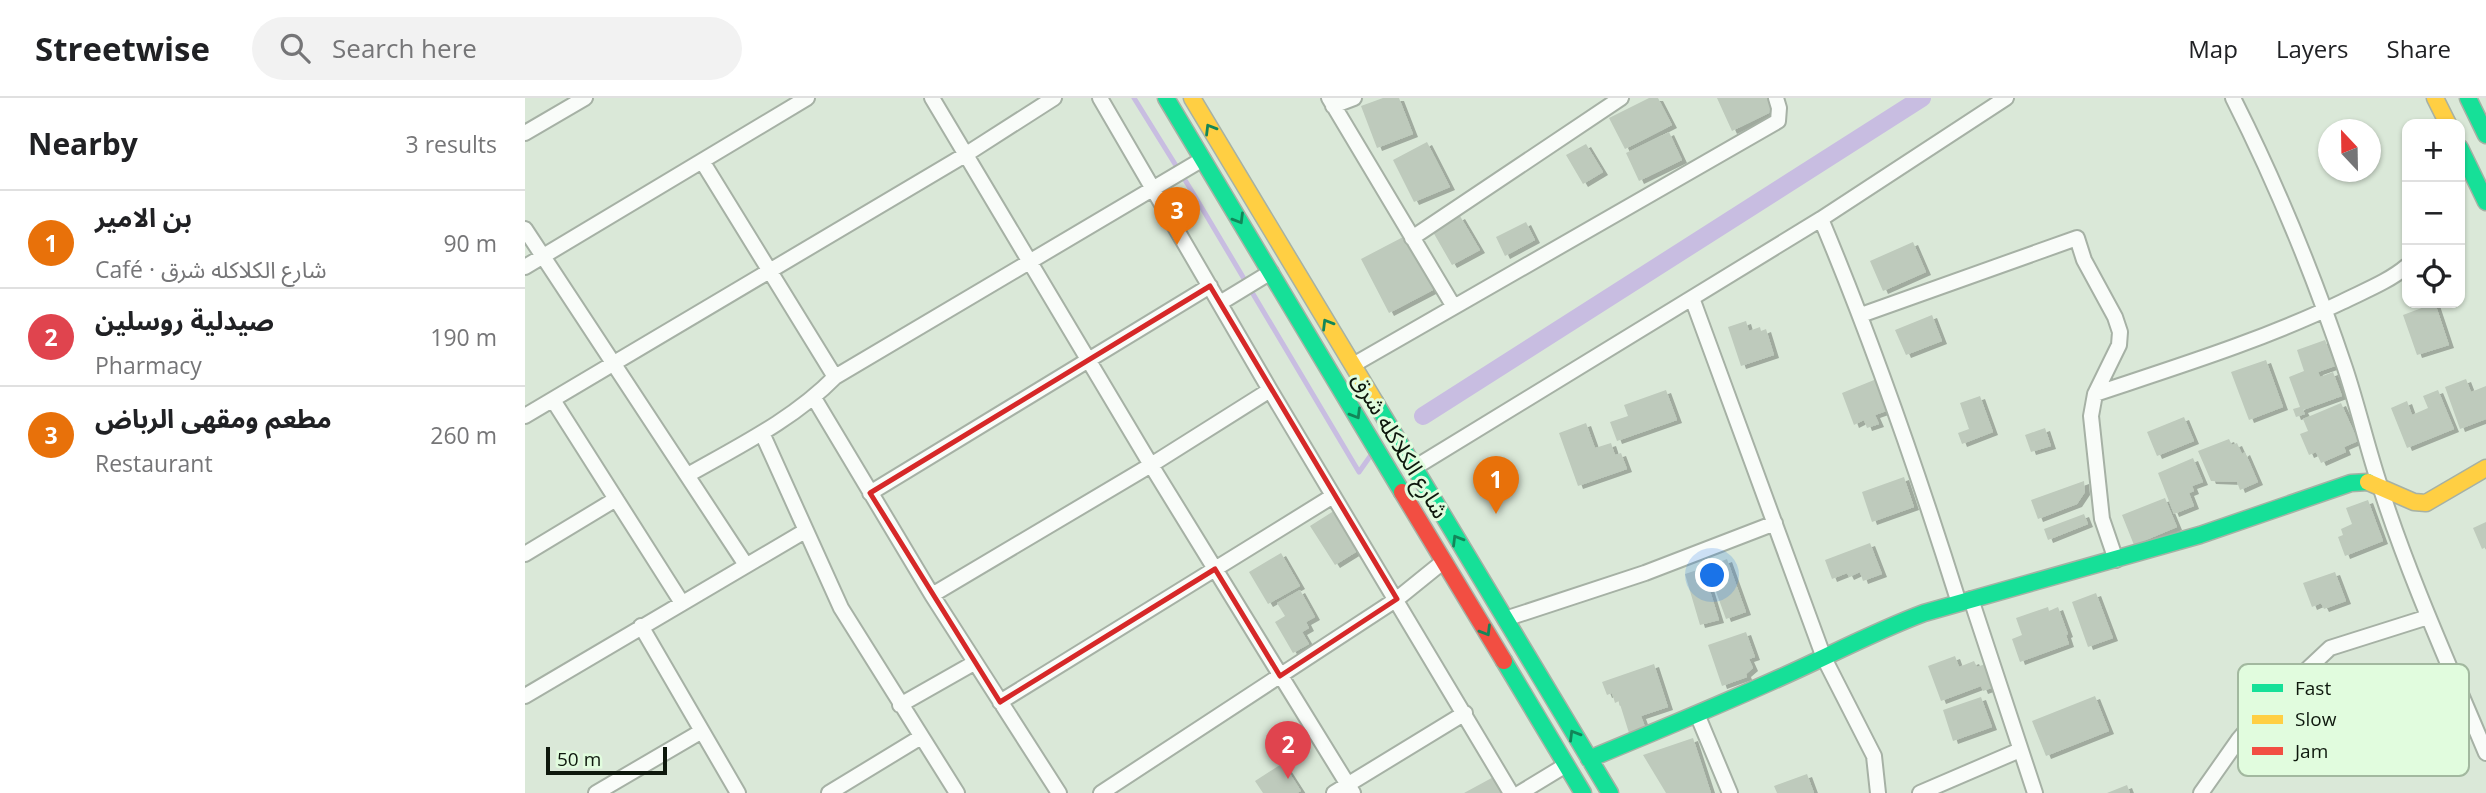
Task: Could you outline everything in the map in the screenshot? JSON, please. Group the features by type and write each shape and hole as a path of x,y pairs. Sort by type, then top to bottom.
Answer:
{"main road":[{"name":"شارع الكلاكله شرق","path":"1166,98 1583,793"},
{"name":"شارع الكلاكله شرق","path":"1192,98 1610,793"},
{"path":"2435,98 2446,119"},
{"path":"2467,98 2486,135"},
{"path":"2465,166 2486,202"},
{"path":"1589,759 1824,659 1837,649 1880,629 1965,601 2200,535 2351,483 2367,481 2414,502 2426,503 2486,468"}],"street":[{"path":"525,133 585,98"},
{"path":"525,267 807,98"},
{"path":"932,98 1151,465 1350,789"},
{"path":"525,416 965,155 1054,98"},
{"path":"1100,98 1270,390 1511,793"},
{"path":"1354,98 1331,102 1454,307"},
{"path":"1412,238 1621,98"},
{"path":"1353,365 1778,121 1779,108 1776,98"},
{"path":"1414,468 1821,219 2005,98"},
{"path":"2234,98 2325,310 2365,430 2379,485 2448,664"},
{"path":"688,475 762,433 814,398 835,377 1203,159"},
{"path":"702,161 835,377"},
{"path":"1821,219 1861,315 2035,793"},
{"path":"525,229 746,565"},
{"path":"1861,315 2077,237 2084,260 2120,331 2119,345 2095,394 2091,416 2102,519 2116,560"},
{"path":"2095,394 2227,350 2325,310 2402,271"},
{"path":"1220,303 1271,272"},
{"path":"870,493 1210,286"},
{"path":"1692,299 1824,659 1874,756 1878,793"},
{"path":"932,595 1151,465 1270,390"},
{"path":"814,398 974,663 1059,793"},
{"path":"553,400 681,603"},
{"path":"762,433 841,608 957,793"},
{"path":"1000,702 1333,496"},
{"path":"525,554 616,499"},
{"path":"1504,619 1645,573 1775,523"},
{"path":"525,696 805,531"},
{"path":"1101,793 1397,599 1444,561"},
{"path":"2313,664 2330,648 2428,617"},
{"path":"641,626 738,793"},
{"path":"900,705 974,663"},
{"path":"1334,793 1350,789 1465,713"},
{"path":"2469,713 2486,753"},
{"path":"1697,714 1730,793"},
{"path":"596,793 702,731"},
{"path":"829,793 922,737"},
{"path":"2200,793 2238,740"},
{"path":"1920,793 2020,750"},
{"path":"1520,793 1566,765"}],"highlighted area":[{"path":"1210,286 1397,599 1280,676 1215,569 1000,702 870,493"}],"building":[{"path":"1383,98 1399,98 1413,134 1377,148 1361,106"},
{"path":"1649,98 1658,98 1672,125 1625,149 1609,118"},
{"path":"1717,98 1776,98 1779,108 1732,131"},
{"path":"1669,132 1682,160 1639,181 1626,153"},
{"path":"1427,142 1450,187 1414,202 1393,160"},
{"path":"1586,144 1603,172 1583,184 1566,155"},
{"path":"1460,216 1480,250 1452,265 1433,232"},
{"path":"1526,222 1535,240 1505,256 1496,237"},
{"path":"1405,236 1433,290 1389,313 1361,259"},
{"path":"1913,242 1926,272 1883,291 1870,261"},
{"path":"2422,308 2437,308 2449,345 2417,355 2403,315"},
{"path":"1932,315 1942,341 1906,355 1895,330"},
{"path":"1746,321 1749,331 1760,327 1761,331 1766,329 1774,355 1741,366 1728,327"},
{"path":"2325,340 2335,366 2318,372 2320,377 2333,372 2342,396 2303,410 2305,414 2296,417 2293,409 2300,407 2289,377 2304,371 2297,350"},
{"path":"2266,360 2283,407 2249,420 2231,372"},
{"path":"1879,378 1892,409 1875,415 1879,424 1867,428 1864,420 1854,425 1842,393"},
{"path":"2466,379 2471,392 2486,386 2486,419 2460,429 2445,387"},
{"path":"1666,390 1677,420 1617,441 1610,422 1628,416 1624,405"},
{"path":"2438,390 2454,429 2407,448 2391,408 2407,401 2412,415 2428,408 2423,396"},
{"path":"1980,396 1993,432 1962,444 1958,433 1969,429 1960,403"},
{"path":"2341,403 2358,441 2344,447 2346,452 2321,463 2316,452 2309,455 2300,434 2308,431 2303,419"},
{"path":"2184,417 2194,441 2157,456 2147,432"},
{"path":"1586,423 1595,448 1611,443 1615,455 1621,453 1627,469 1578,486 1559,433"},
{"path":"2045,428 2051,446 2031,452 2025,435"},
{"path":"2229,439 2232,445 2237,443 2242,454 2245,452 2258,482 2240,490 2237,482 2211,481 2198,451"},
{"path":"2193,458 2203,482 2192,486 2194,491 2189,493 2194,506 2174,514 2158,473"},
{"path":"1904,477 1914,507 1872,522 1862,492"},
{"path":"2084,481 2085,492 2077,504 2038,519 2031,500"},
{"path":"2165,498 2177,527 2134,545 2122,515"},
{"path":"2368,500 2383,541 2345,556 2338,537 2343,535 2341,529 2352,524 2346,508"},
{"path":"1340,507 1364,547 1335,565 1310,526"},
{"path":"2084,514 2088,524 2048,540 2044,529"},
{"path":"2486,522 2486,547 2482,549 2473,528"},
{"path":"1870,543 1882,574 1863,581 1860,572 1849,577 1847,573 1832,579 1825,560"},
{"path":"1281,553 1300,586 1268,604 1249,572"},
{"path":"1727,559 1746,612 1726,619 1707,567"},
{"path":"1703,568 1719,620 1700,625 1685,574"},
{"path":"2335,572 2346,601 2324,609 2321,603 2312,607 2303,583"},
{"path":"1300,590 1315,617 1306,622 1309,628 1302,632 1309,644 1293,653 1275,622 1285,616 1277,603"},
{"path":"2096,593 2113,638 2088,647 2072,602"},
{"path":"2048,607 2049,611 2058,607 2069,644 2020,662 2012,639 2022,635 2016,618"},
{"path":"1746,632 1755,657 1749,659 1753,668 1746,674 1747,677 1722,686 1708,645"},
{"path":"1955,656 1959,667 1974,661 1977,667 1988,663 1997,686 1983,691 1981,686 1941,701 1928,666"},
{"path":"1654,664 1668,707 1641,716 1645,727 1629,733 1619,701 1615,703 1612,693 1607,695 1602,682"},
{"path":"2095,696 2109,731 2046,756 2032,721"},
{"path":"1981,697 1992,727 1953,741 1943,710"},
{"path":"1693,738 1711,793 1666,793 1643,755"},
{"path":"1283,763 1301,791 1263,793 1255,781"},
{"path":"1499,774 1507,790 1501,793 1464,793"},
{"path":"1807,774 1814,793 1777,793 1774,786"},
{"path":"2127,785 2130,793 2107,793"}],"waterway":[{"path":"1134,98 1359,472 1371,455"},
{"path":"1423,416 1922,98"}],"traffic: fast":[{"path":"1166,98 1402,492"},
{"path":"2468,98 2486,135"},
{"path":"2465,158 2486,202"},
{"path":"1375,402 1610,793"},
{"path":"1589,759 1730,700 1924,613 2200,535 2351,483 2368,482"},
{"path":"1504,661 1583,793"}],"traffic: slow":[{"path":"1192,98 1375,402"},
{"path":"2435,98 2446,119"},
{"path":"2368,482 2414,502 2426,503 2486,468"}],"traffic: jam":[{"path":"1402,492 1504,661"}],"place":[{"name":"مطعم ومقهى الرباض","path":"1177,245"},
{"name":"بن الامير","path":"1496,514"},
{"name":"صيدلية روسلين","path":"1288,779"}]}
